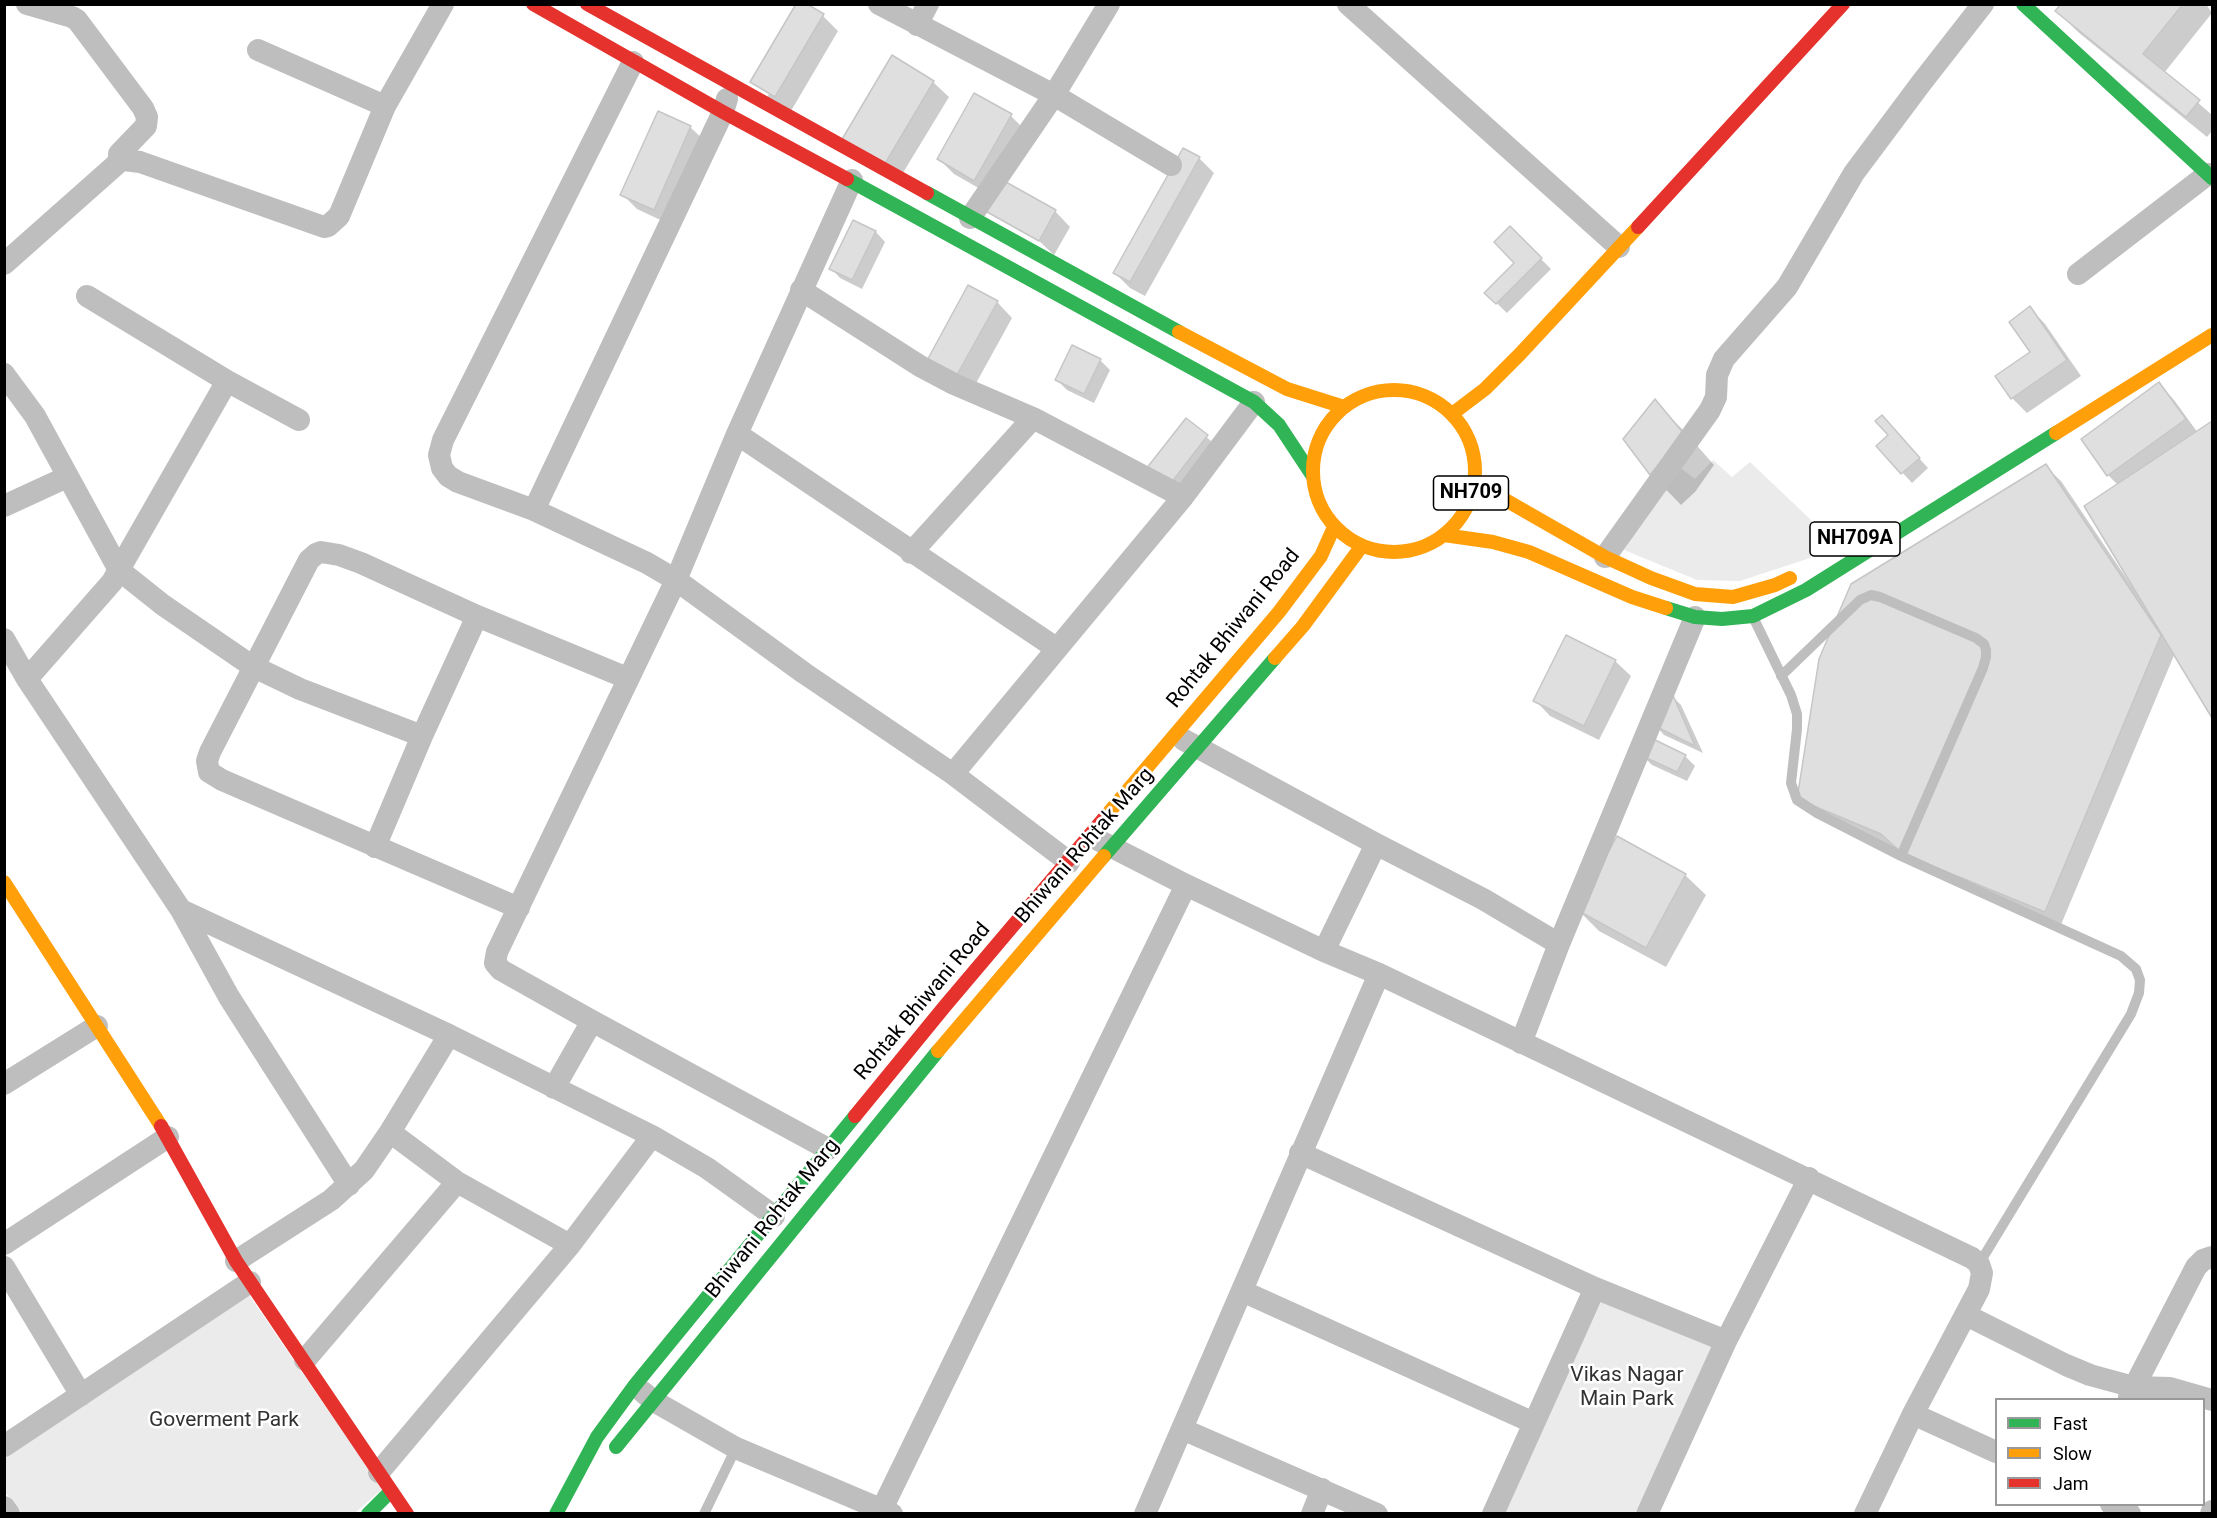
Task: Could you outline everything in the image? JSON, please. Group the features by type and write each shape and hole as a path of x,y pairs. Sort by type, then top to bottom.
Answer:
{"main road":[{"path":"533,4 723,112 852,180 1254,402 1279,425 1312,475"},
{"path":"1452,414 1485,389 1520,354 1843,4"},
{"path":"2023,4 2210,176"},
{"path":"589,5 970,218 1258,374 1287,389 1344,407"},
{"name":"NH709A","path":"1444,535 1493,542 1529,552 1632,597 1695,617 1722,619 1753,616 1806,590 2212,335"},
{"name":"NH709","path":"1388,390 1411,392 1433,400 1452,414 1466,434 1474,457 1474,482 1469,502 1459,520 1444,535 1426,546 1404,552 1382,552 1361,547 1334,527 1316,498 1312,475 1315,449 1326,426 1344,407 1365,395 1388,390"},
{"name":"NH709A","path":"1474,482 1605,557 1651,578 1695,594 1733,597 1775,585 1804,571"},
{"name":"Rohtak Bhiwani Road","path":"556,1514 597,1437 635,1385 945,1006 1091,836 1305,579 1321,556 1334,527"},
{"name":"Bhiwani Rohtak Marg","path":"608,1458 652,1400 969,1013 1303,626 1361,547"},
{"path":"4,882 14,916 97,1026 168,1137 236,1261 407,1514"},
{"path":"368,1514 385,1481"}],"street":[{"path":"27,4 77,20 143,108 147,117 146,126 119,154 119,162"},
{"path":"4,264 119,162 131,160 324,227 334,222 339,216 385,106 443,4"},
{"path":"879,4 1054,95 1171,165"},
{"path":"916,25 928,4"},
{"path":"970,218 1054,95 1109,4"},
{"path":"1348,4 1619,247"},
{"path":"1605,557 1710,410 1716,397 1717,375 1724,359 1787,287 1854,173 1983,4"},
{"path":"258,50 385,106"},
{"path":"633,62 443,440 439,455 442,468 458,482 534,510 647,563 676,580 804,673 953,774 1069,862"},
{"path":"534,510 723,112 732,84"},
{"path":"2078,274 2210,176"},
{"path":"828,1149 592,1021 496,966 497,952 676,580 737,434 852,180"},
{"path":"801,290 920,366 954,384 1033,418 1183,497"},
{"path":"87,296 227,381 299,420"},
{"path":"4,374 35,416 119,570 163,605 252,666 289,684 422,736"},
{"path":"27,679 104,593 227,381"},
{"path":"953,774 1183,497 1254,402"},
{"path":"911,553 1033,418"},
{"path":"737,434 911,553 1056,648"},
{"path":"4,506 67,477"},
{"path":"519,908 222,780 209,772 207,760 210,752 252,666 309,560 321,552 339,555 361,563 477,616 627,678"},
{"path":"375,847 422,736 477,616"},
{"path":"1521,1043 1559,944 1695,617"},
{"path":"4,639 27,679 182,910 229,997 349,1185"},
{"path":"1174,735 1483,899 1559,944"},
{"path":"1091,836 1186,885 1324,951 1379,974 1809,1178 1962,1252 1979,1264 1982,1280 1865,1514"},
{"path":"1324,951 1376,844"},
{"path":"635,1385 652,1400 736,1448 887,1511 1186,885"},
{"path":"182,910 449,1035 652,1136 707,1168 774,1216"},
{"path":"1144,1514 1379,974"},
{"path":"554,1088 592,1021"},
{"path":"4,1083 97,1026"},
{"path":"236,1261 311,1214 349,1185 369,1163 390,1132 449,1035"},
{"path":"390,1132 457,1182 570,1245"},
{"path":"385,1481 570,1245 652,1136"},
{"path":"4,1244 168,1137"},
{"path":"1300,1153 1595,1288 1726,1341"},
{"path":"1647,1514 1726,1341 1809,1178"},
{"path":"305,1360 457,1182"},
{"path":"2131,1393 2196,1266 2212,1257"},
{"path":"4,1267 81,1395"},
{"path":"4,1446 250,1282"},
{"path":"1493,1514 1595,1288"},
{"path":"1242,1291 1534,1423"},
{"path":"1966,1315 2066,1365 2101,1378 2131,1393 2170,1388 2212,1400"},
{"path":"1913,1414 1995,1452"},
{"path":"1182,1429 1377,1514"},
{"path":"1312,1514 1322,1489"},
{"path":"2115,1506 2130,1514"},
{"path":"4,1507 9,1514"}],"lane":[{"path":"1781,676 1860,600 1871,596 1880,597 1976,638 1984,644 1986,657 1983,668 1901,856"},
{"path":"1753,616 1791,696 1797,714 1791,783 1797,800 1817,813 1901,856 2121,956 2136,969 2140,980 2139,993 2131,1014 1979,1264"},
{"path":"704,1514 736,1448"}],"green space":[{"path":"1713,460 1732,477 1750,462 1810,519 1821,532 1810,558 1740,581 1697,580 1624,550 1678,466 1695,479"},
{"name":"Goverment Park","path":"249,1295 382,1489 355,1513 22,1513 5,1492 4,1459 88,1398"},
{"name":"Vikas Nagar Main Park","path":"1601,1302 1713,1347 1635,1513 1503,1514"}],"building":[{"path":"796,4 807,4 824,14 775,97 750,82"},
{"path":"2061,4 2183,4 2143,54 2200,100 2186,117 2055,11"},
{"path":"892,55 934,81 883,167 841,141"},
{"path":"974,93 1012,114 974,181 937,159"},
{"path":"658,111 691,126 654,210 620,195"},
{"path":"1183,148 1200,157 1130,282 1113,273"},
{"path":"997,177 1056,210 1039,241 980,208"},
{"path":"853,220 876,231 852,280 829,269"},
{"path":"1510,226 1542,258 1496,304 1484,293 1514,263 1494,242"},
{"path":"968,285 998,301 953,382 924,366"},
{"path":"2030,306 2067,360 2011,399 1995,376 2030,352 2009,322"},
{"path":"1072,345 1101,359 1084,394 1055,380"},
{"path":"2159,382 2186,419 2107,476 2081,439"},
{"path":"1655,399 1684,434 1650,475 1623,439"},
{"path":"1882,415 1920,458 1901,474 1876,446 1888,435 1875,421"},
{"path":"1186,418 1208,435 1168,487 1146,469"},
{"path":"2212,421 2212,718 2084,506"},
{"path":"2046,464 2161,635 2045,912 1903,854 1881,834 1797,799 1819,659 1851,584"},
{"path":"1566,635 1616,660 1584,726 1533,701"},
{"path":"1672,693 1695,746 1653,725"},
{"path":"1649,737 1686,755 1677,772 1640,755"},
{"path":"1617,836 1686,874 1646,948 1577,910"}],"traffic: fast":[{"path":"2023,4 2212,178"},
{"path":"847,179 1254,402 1279,425 1312,475"},
{"path":"927,193 1179,332"},
{"path":"1666,608 1695,617 1722,619 1753,616 1806,590 2056,433"},
{"path":"1104,856 1275,658"},
{"path":"616,1447 938,1051"},
{"path":"556,1514 597,1437 635,1385 855,1116"},
{"path":"368,1514 391,1491"}],"traffic: slow":[{"path":"1452,414 1485,389 1520,354 1638,227"},
{"path":"1179,332 1287,389 1344,407"},
{"path":"2056,433 2212,335"},
{"path":"1394,390 1425,396 1451,414 1469,440 1475,471 1469,502 1451,528 1425,546 1394,552 1363,546 1337,528 1319,502 1313,471 1319,440 1337,414 1363,396 1394,390"},
{"path":"1474,482 1605,557 1651,578 1695,594 1733,597 1775,585 1790,578"},
{"path":"1105,817 1279,612 1321,556 1334,527"},
{"path":"1444,535 1493,542 1529,552 1632,597 1666,608"},
{"path":"1275,658 1303,626 1361,547"},
{"path":"938,1051 1104,856"},
{"path":"4,882 161,1126"}],"traffic: jam":[{"path":"533,4 723,112 847,179"},
{"path":"587,4 927,193"},
{"path":"1638,227 1843,4"},
{"path":"855,1116 1105,817"},
{"path":"161,1126 236,1261 407,1514"}]}
